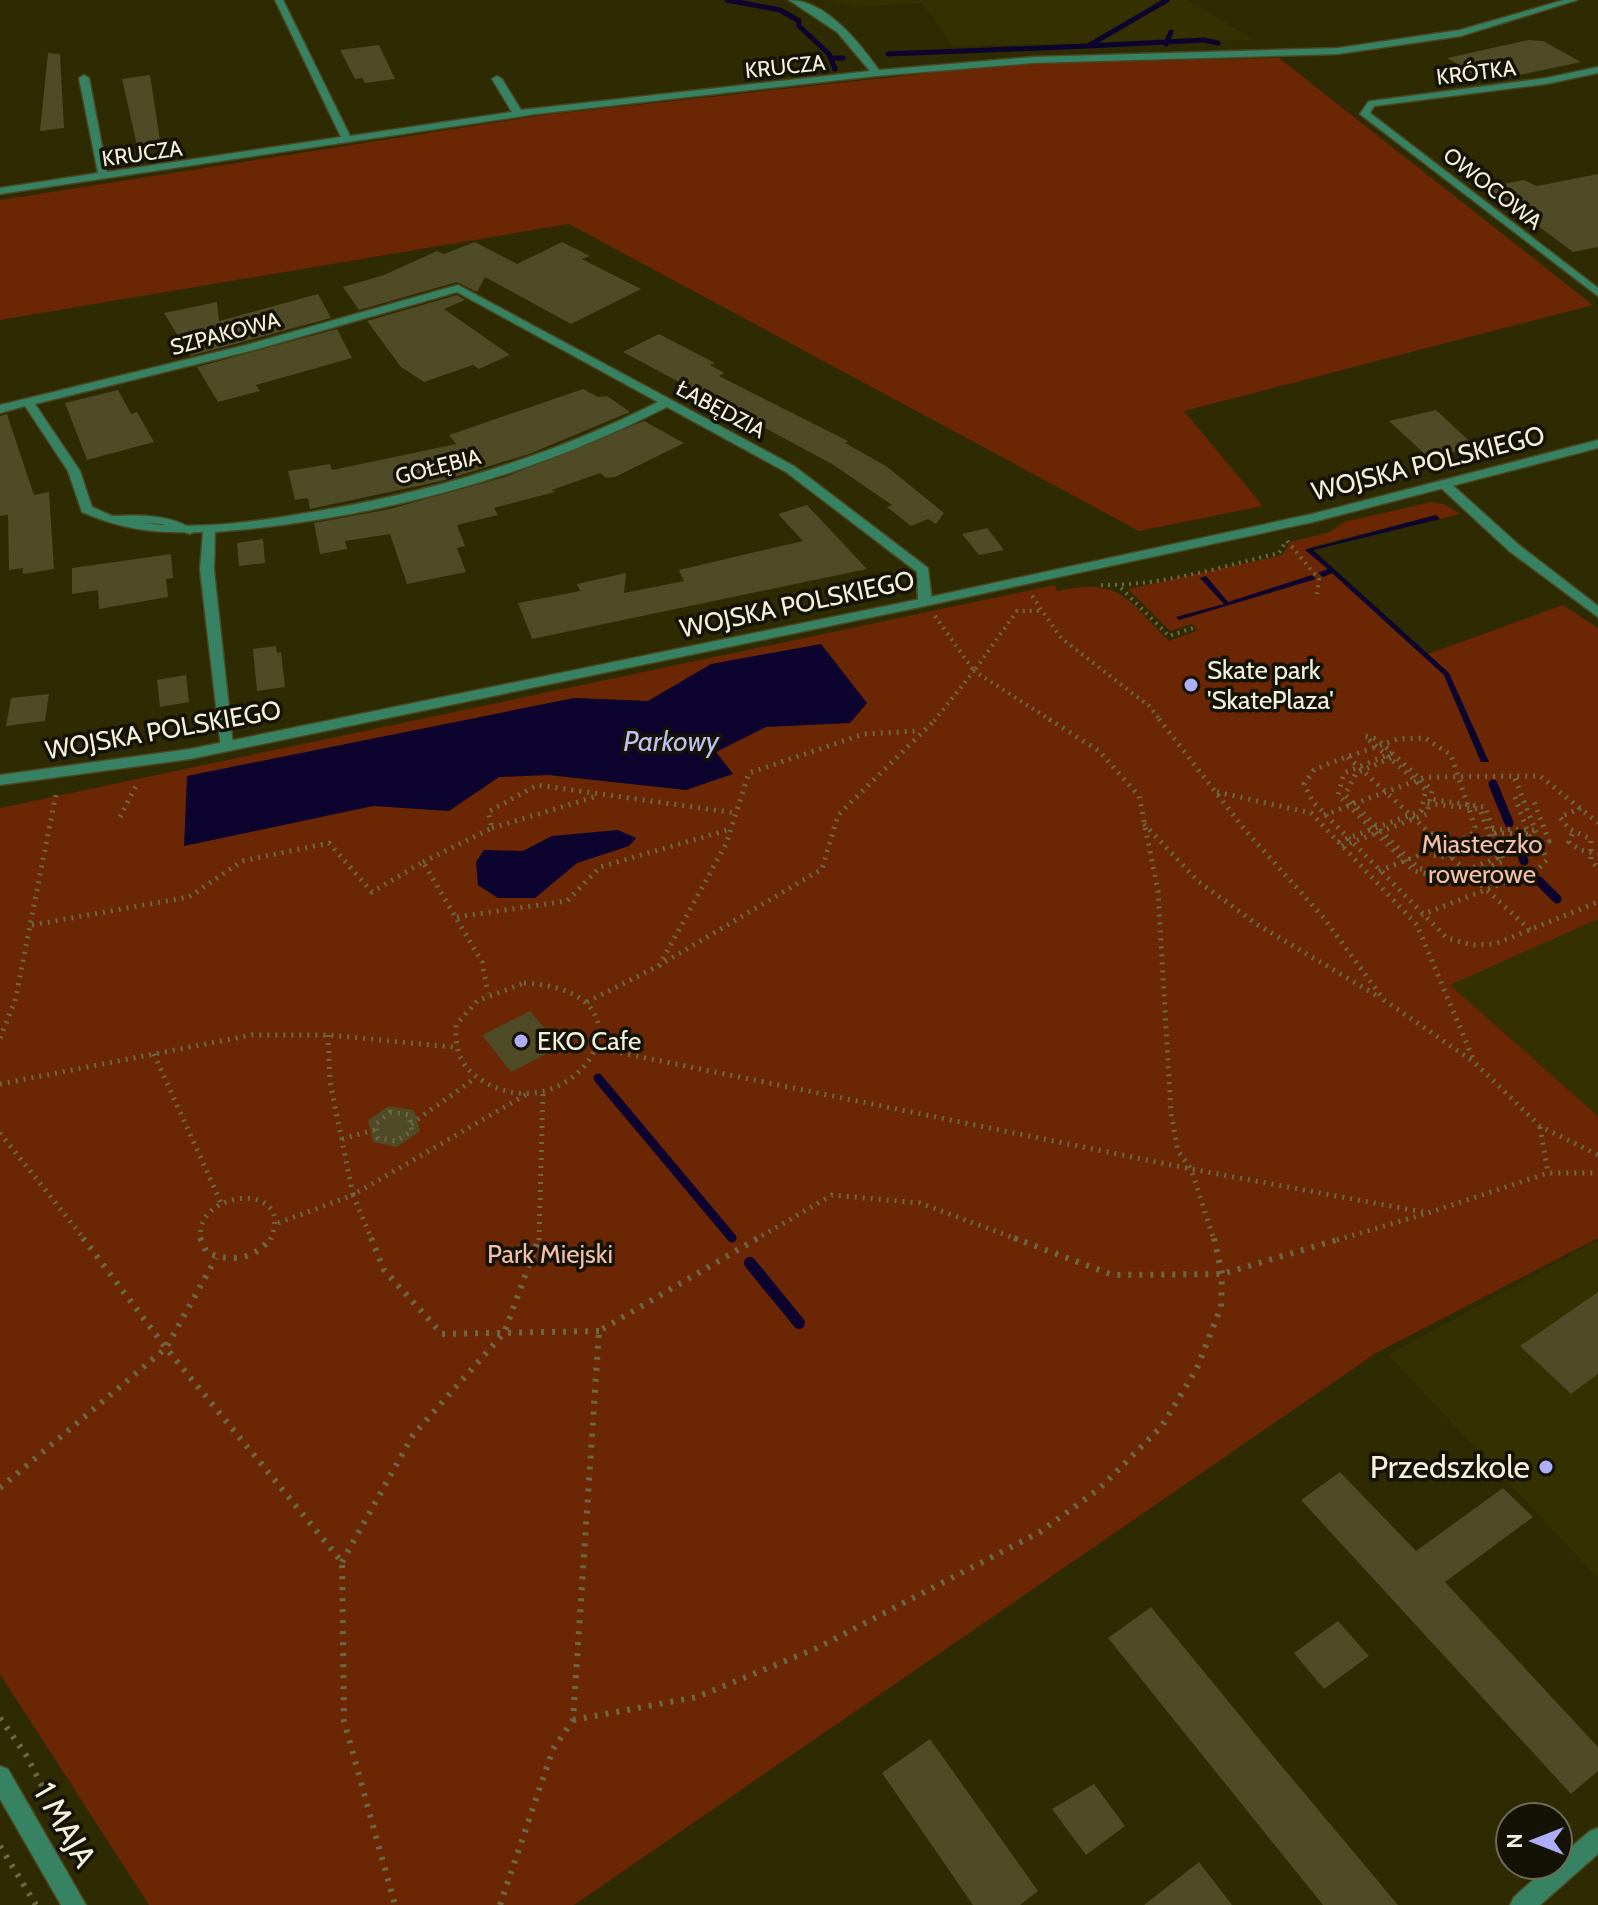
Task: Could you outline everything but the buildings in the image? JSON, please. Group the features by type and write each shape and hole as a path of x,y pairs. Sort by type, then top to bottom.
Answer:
{"street":[{"path":"279,0 347,140"},
{"path":"793,0 837,25 855,41 876,73"},
{"name":"KRUCZA","path":"0,191 518,114 876,73 1033,60 1338,51 1461,33 1573,0"},
{"name":"KRÓTKA","path":"1365,114 1371,104 1546,81 1598,70"},
{"path":"84,78 103,176"},
{"path":"497,79 518,114"},
{"name":"OWOCOWA","path":"1365,114 1598,293"},
{"name":"ŁABĘDZIA","path":"458,288 790,469 874,530 923,571 925,602"},
{"name":"SZPAKOWA","path":"0,409 250,348 458,288"},
{"name":"GOŁĘBIA","path":"29,404 74,471 86,509 132,527 209,532 371,503 476,479 576,445 667,402"},
{"name":"WOJSKA POLSKIEGO","path":"0,780 121,765 226,745 925,602 1313,518 1598,444"},
{"path":"1444,484 1514,548 1598,613"},
{"path":"209,532 207,570 226,745"},
{"name":"1 MAJA","path":"0,1777 74,1905"},
{"path":"1522,1905 1598,1839"}],"path":[{"path":"1286,540 1319,579 1317,594"},
{"path":"1024,581 1039,611 1061,638 1149,706 1215,792 1323,917 1384,1000"},
{"path":"1121,588 1169,636 1193,628"},
{"path":"573,1720 697,1697 817,1648 1040,1532 1099,1489 1162,1426 1197,1368 1221,1307 1222,1274 1191,1169 1178,1151 1171,1113 1158,891 1139,796 1099,751 974,671 925,602"},
{"path":"587,1002 658,966 822,869 838,815 941,714 1017,611 1039,611"},
{"path":"658,966 726,844 749,773 864,734 921,731"},
{"path":"1340,844 1427,814 1427,802 1432,790 1380,745 1362,736"},
{"path":"1457,842 1475,831 1451,755 1433,741 1412,737 1380,745 1314,770 1304,784 1306,793 1324,815 1447,938 1472,945 1495,944 1598,902"},
{"path":"1390,755 1344,773 1338,795 1352,805 1414,871 1454,880 1467,872 1504,861 1485,807 1427,802"},
{"path":"1348,757 1431,834 1448,835 1457,842 1460,849 1452,858"},
{"path":"1324,815 1418,780 1459,776 1540,776 1598,823"},
{"path":"1421,915 1537,870 1547,860 1514,776"},
{"path":"120,817 137,784"},
{"path":"492,828 488,812 537,785 736,813"},
{"path":"0,1038 15,1001 57,788"},
{"path":"1215,792 1311,813 1417,925 1474,1062"},
{"path":"32,925 189,897 242,861 329,843 372,892 423,862 492,828 603,795"},
{"path":"1515,797 1531,841 1549,841 1532,797"},
{"path":"1581,808 1560,817 1572,834 1591,839 1595,853 1591,859 1598,869"},
{"path":"1143,824 1199,882 1223,900 1258,925 1384,1000 1474,1062 1540,1126 1598,1155"},
{"path":"457,917 567,901 600,867 731,829"},
{"path":"1491,830 1537,830"},
{"path":"1431,834 1423,843 1427,852 1436,857 1452,858 1530,930"},
{"path":"1572,834 1569,842 1595,853"},
{"path":"1379,871 1427,852"},
{"path":"423,862 482,962 488,993"},
{"path":"524,983 548,983 569,990 587,1002 598,1018 597,1048 580,1073 543,1091 528,1094 503,1092 474,1079 464,1071 453,1047 458,1025 466,1011 488,993 524,983"},
{"path":"0,1084 252,1035 328,1035 453,1047"},
{"path":"328,1035 330,1082 353,1195 384,1270 442,1334 599,1331 832,1195 920,1203 1113,1275 1222,1274 1428,1213 1548,1173 1598,1173"},
{"path":"597,1048 1191,1169 1428,1213"},
{"path":"154,1054 221,1203"},
{"path":"411,1124 474,1079"},
{"path":"395,1905 344,1721 342,1562 413,1435 504,1333 539,1240 543,1091"},
{"path":"278,1223 353,1195 528,1094"},
{"path":"390,1112 409,1115 412,1131 396,1141 378,1138 377,1129 376,1124 390,1112"},
{"path":"1540,1126 1548,1173"},
{"path":"342,1139 377,1129"},
{"path":"0,1133 166,1348 342,1562"},
{"path":"234,1198 259,1199 275,1213 278,1223 275,1233 262,1250 239,1260 216,1258 201,1246 199,1228 221,1203 234,1198"},
{"path":"0,1488 166,1348 216,1258"},
{"path":"500,1905 553,1749 573,1720 599,1331"},
{"path":"0,1718 26,1755 81,1860"},
{"path":"0,1846 36,1905"}],"shaded area":[{"path":"827,0 1189,0 1254,40 953,46 922,3 854,7"},
{"path":"1598,919 1598,1116 1449,984"},
{"name":"Przedszkole","path":"1598,1240 1598,1578 1388,1355"}],"green space":[{"path":"1279,58 1593,305 1184,411 1263,506 1139,531 569,224 0,320 0,200 544,115 1014,64"},
{"name":"Park Miejski","path":"1431,502 1444,504 1460,514 1440,519 1436,515 1307,548 1328,570 1319,574 1323,577 1332,573 1443,674 1428,654 1563,605 1598,628 1598,919 1450,985 1598,1116 1598,1238 1376,1353 574,1905 149,1905 0,1674 0,808 1055,585 1057,591 1095,587 1121,595 1169,641 1198,630 1192,624 1170,631 1128,589 1282,555 1290,542 1330,532 1344,522","holes":["1446,679 1488,762 1481,762"]}],"water":[{"path":"1436,515 1440,519 1313,550 1449,673 1489,762 1481,762 1444,675 1332,573 1323,577 1318,573 1328,569 1305,550"},
{"path":"1312,575 1316,579 1179,620 1176,617 1224,604 1200,578 1206,576 1228,602"},
{"name":"Parkowy","path":"821,644 867,703 850,723 766,727 716,752 733,774 686,790 548,775 499,777 449,811 373,806 184,846 187,776 574,698 648,701 711,664"},
{"path":"618,830 636,838 629,846 577,863 535,898 498,898 478,885 476,862 484,850 523,851 552,836"}],"waterway":[{"path":"727,0 780,10 799,21 799,26 829,54 835,69"},
{"path":"1088,46 1167,0"},
{"path":"1167,42 1171,32"},
{"path":"1167,42 1204,40 1218,43"},
{"path":"1088,46 1167,42"},
{"path":"888,54 1088,46"},
{"path":"831,58 843,58"},
{"path":"1493,784 1509,823"},
{"path":"1516,839 1524,861"},
{"path":"1539,881 1557,899"},
{"path":"598,1078 732,1238"},
{"path":"750,1263 799,1323"}],"place":[{"name":"Skate park 'SkatePlaza'","path":"1191,685"},
{"name":"EKO Cafe","path":"521,1041"},
{"name":"Przedszkole","path":"1546,1467"}],"park label":[{"name":"Miasteczko rowerowe","path":"1482,859"}]}
